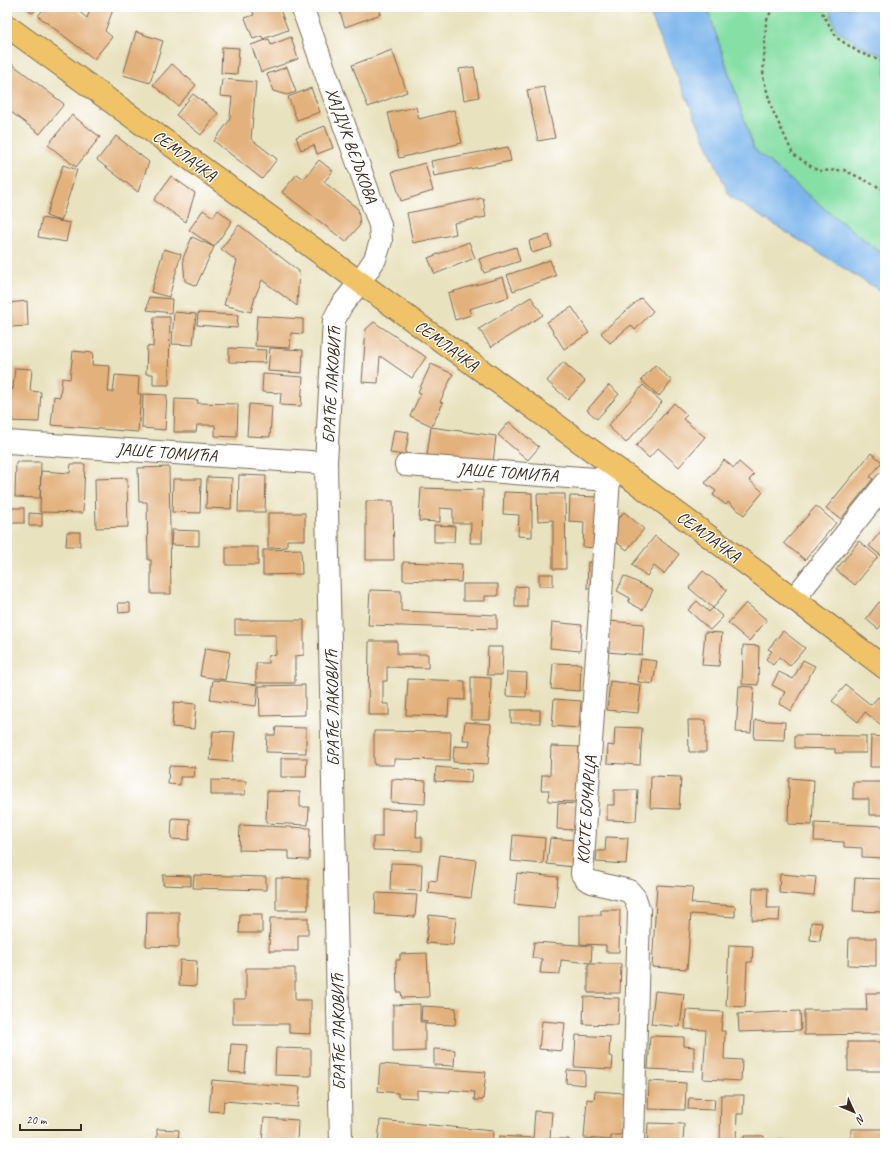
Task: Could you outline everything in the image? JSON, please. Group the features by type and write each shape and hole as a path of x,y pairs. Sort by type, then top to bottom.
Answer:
{"main road":[{"name":"СЕМЛАЧКА","path":"7,26 360,282 610,472 794,599 885,668"}],"street":[{"name":"ХАЈДУК ВЕЉКОВА","path":"302,7 380,225 379,248 375,259 360,282"},
{"name":"БРАЋЕ ЛАКОВИЋ","path":"341,1143 326,463 334,320 341,306 360,282"},
{"name":"ЈАШЕ ТОМИЋА","path":"7,442 326,463"},
{"name":"ЈАШЕ ТОМИЋА","path":"406,465 610,472"},
{"name":"КОСТЕ БОЧАРЦА","path":"610,472 582,874 586,879 592,882 629,891 635,898 639,910 633,1143"},
{"path":"794,599 885,484"}],"path":[{"path":"773,7 766,22 763,77 772,109 793,154 818,171 844,170 885,190"},
{"path":"820,7 837,38 860,53 885,62"}],"green space":[{"path":"707,7 885,7 885,256 826,210 754,149"}],"water":[{"path":"647,7 707,7 754,149 826,210 885,256 885,294 730,197"},
{"path":"829,7 885,7 885,56 867,49 836,30"}],"building":[{"path":"25,7 38,7 33,13"},
{"path":"45,7 73,7 87,18 91,7 114,7 105,31 112,37 94,59 38,16"},
{"path":"251,7 279,7 288,30 263,39 262,36 253,39 245,18 254,15"},
{"path":"338,7 379,7 381,14 345,27"},
{"path":"136,32 163,41 150,83 123,75"},
{"path":"291,37 298,59 261,72 251,45 269,39 271,45"},
{"path":"222,47 239,48 237,74 221,73"},
{"path":"392,50 407,92 368,107 352,65"},
{"path":"7,60 64,104 40,134 7,109"},
{"path":"172,64 196,85 178,106 153,85"},
{"path":"287,67 296,92 287,95 273,91 267,74"},
{"path":"474,67 479,97 464,100 459,69"},
{"path":"222,79 256,82 251,139 277,159 262,179 214,141 229,121 230,117 232,97 220,96"},
{"path":"544,87 555,138 538,141 527,90"},
{"path":"311,88 320,112 297,120 288,97"},
{"path":"193,94 218,113 201,135 176,115"},
{"path":"416,107 419,119 454,110 462,143 399,158 388,113"},
{"path":"72,115 100,137 76,167 48,145"},
{"path":"325,126 333,148 317,154 314,145 301,150 296,137"},
{"path":"116,136 149,162 138,192 97,160"},
{"path":"508,147 511,161 434,176 431,161"},
{"path":"319,160 333,171 324,182 358,209 360,225 346,242 282,192 297,174 304,179"},
{"path":"425,163 433,191 401,201 392,172"},
{"path":"63,165 77,170 61,221 46,216"},
{"path":"171,176 195,193 186,222 154,200"},
{"path":"483,198 486,217 454,223 456,234 413,243 407,213"},
{"path":"203,210 213,217 218,210 232,221 214,247 189,230"},
{"path":"42,218 70,223 66,242 38,237"},
{"path":"239,225 299,271 297,306 262,280 251,312 224,305 237,261 221,249"},
{"path":"549,235 552,247 532,253 529,241"},
{"path":"192,237 214,247 196,286 185,281 183,258"},
{"path":"469,242 475,258 435,274 428,258"},
{"path":"516,247 520,261 484,273 479,259"},
{"path":"164,249 181,254 169,297 151,292"},
{"path":"550,260 556,276 513,291 507,275"},
{"path":"503,277 509,297 469,309 471,315 455,320 448,293"},
{"path":"149,297 172,299 171,313 147,310"},
{"path":"531,297 543,315 491,347 479,329"},
{"path":"641,298 653,311 635,330 631,325 610,343 601,333"},
{"path":"27,301 28,326 9,327 8,303"},
{"path":"572,307 589,333 564,349 547,322"},
{"path":"174,312 196,314 193,345 172,344"},
{"path":"198,313 238,315 237,328 197,325"},
{"path":"257,316 303,319 303,334 291,333 290,348 255,346"},
{"path":"154,317 170,317 169,385 153,385 153,374 146,374 147,346 153,347"},
{"path":"374,322 426,357 412,378 380,356 378,383 362,382 366,329"},
{"path":"7,330 10,330 8,355 7,355"},
{"path":"229,348 266,350 265,363 229,362"},
{"path":"270,348 303,350 302,373 268,371"},
{"path":"73,351 93,353 92,365 110,366 108,392 113,392 115,375 139,377 138,394 141,394 138,432 51,425 54,396 60,397 62,378 70,379"},
{"path":"563,362 585,381 568,400 547,381"},
{"path":"431,364 453,374 440,402 443,403 432,426 410,416 421,393 418,392"},
{"path":"655,365 672,381 659,396 641,380"},
{"path":"15,368 32,369 30,391 41,392 39,422 7,421 7,389 13,389"},
{"path":"263,374 303,377 301,406 280,405 281,393 262,392"},
{"path":"609,385 619,394 597,419 587,410"},
{"path":"643,385 662,402 626,443 608,426"},
{"path":"143,394 167,395 165,430 142,428"},
{"path":"175,399 198,400 197,403 238,404 237,437 215,436 215,425 197,425 196,432 174,432"},
{"path":"674,403 687,415 683,419 705,437 679,467 658,448 649,458 636,446"},
{"path":"249,404 272,406 270,437 247,436"},
{"path":"509,422 539,447 528,460 498,435"},
{"path":"431,427 496,436 493,463 427,455"},
{"path":"394,430 409,432 405,455 390,453"},
{"path":"871,453 882,462 870,477 873,479 841,519 826,508"},
{"path":"724,460 734,468 739,462 754,475 749,480 763,492 744,515 728,502 726,505 713,495 716,491 705,483"},
{"path":"16,462 41,462 40,498 15,497"},
{"path":"71,464 85,464 83,513 40,512 41,471 70,473"},
{"path":"169,467 171,594 151,594 151,560 148,560 147,502 139,502 138,468"},
{"path":"239,475 266,476 265,512 238,512"},
{"path":"207,477 232,478 231,509 206,508"},
{"path":"127,478 128,527 96,528 95,479"},
{"path":"173,479 201,479 200,513 172,512"},
{"path":"421,488 483,490 482,543 470,543 471,523 453,523 453,509 440,508 440,522 419,521"},
{"path":"504,492 532,493 532,537 518,536 519,515 503,514"},
{"path":"537,494 565,494 566,569 553,569 553,520 538,521"},
{"path":"570,496 600,497 597,548 583,547 584,522 569,521"},
{"path":"366,501 393,501 394,560 366,560"},
{"path":"816,506 836,523 805,560 784,543"},
{"path":"11,508 24,508 24,523 11,523"},
{"path":"624,512 644,529 627,550 612,539 617,533 611,528"},
{"path":"29,513 42,514 42,526 29,526"},
{"path":"268,513 305,513 305,540 287,540 287,547 268,548"},
{"path":"434,525 455,526 454,542 434,542"},
{"path":"885,526 885,557 884,558 869,546"},
{"path":"172,530 199,531 199,546 171,545"},
{"path":"67,532 80,532 80,546 66,546"},
{"path":"655,536 679,554 664,574 654,566 647,576 632,565"},
{"path":"859,541 878,557 855,585 836,570"},
{"path":"226,547 258,547 258,565 226,565"},
{"path":"301,549 302,574 263,575 263,550"},
{"path":"403,562 462,564 461,582 403,580"},
{"path":"588,562 599,562 598,588 587,588"},
{"path":"703,571 727,590 713,608 689,588"},
{"path":"539,574 553,574 553,586 539,586"},
{"path":"624,576 653,590 643,610 628,602 630,598 617,591"},
{"path":"463,584 498,584 498,596 485,596 485,601 463,601"},
{"path":"527,586 527,607 515,607 515,587"},
{"path":"370,590 401,591 401,611 497,615 497,629 368,625"},
{"path":"697,601 709,612 713,608 723,617 710,630 688,610"},
{"path":"879,602 885,607 885,621 878,629 866,619"},
{"path":"118,603 130,603 130,612 119,613"},
{"path":"746,603 767,620 749,641 728,623"},
{"path":"235,620 304,620 304,655 295,656 295,683 256,683 256,663 269,663 268,656 276,655 276,635 235,635"},
{"path":"609,621 644,624 642,655 607,652"},
{"path":"552,622 582,625 580,651 550,648"},
{"path":"783,631 805,648 790,666 779,657 773,665 766,659 772,651 768,649"},
{"path":"705,632 722,633 719,666 702,665"},
{"path":"369,641 397,641 397,654 428,654 428,668 387,667 387,681 383,681 383,704 389,704 389,715 368,715"},
{"path":"743,645 759,646 758,685 742,684"},
{"path":"488,647 503,647 502,675 487,675"},
{"path":"205,648 230,652 225,680 200,676"},
{"path":"641,659 657,661 653,684 638,682"},
{"path":"803,660 815,666 791,711 779,704 785,692 772,685 779,672 793,679"},
{"path":"553,663 581,664 580,691 551,689"},
{"path":"507,672 527,673 526,697 506,696"},
{"path":"471,677 491,678 490,720 471,720"},
{"path":"408,679 465,681 465,700 449,699 448,716 406,715"},
{"path":"213,680 258,685 256,706 210,700"},
{"path":"610,681 641,685 638,713 607,710"},
{"path":"305,685 305,715 260,716 259,686"},
{"path":"846,685 871,705 878,697 885,703 885,728 865,712 858,722 832,701"},
{"path":"739,686 754,687 751,733 736,732"},
{"path":"554,699 581,701 579,728 552,726"},
{"path":"174,702 196,704 194,729 172,727"},
{"path":"511,710 540,710 540,723 511,723"},
{"path":"688,720 706,720 706,752 689,752"},
{"path":"755,720 785,722 784,740 754,739"},
{"path":"465,722 491,724 488,764 453,762 454,746 469,747 470,740 463,740"},
{"path":"276,727 306,728 306,753 266,752 267,735 275,735"},
{"path":"615,727 642,728 640,765 607,763 608,745 614,746"},
{"path":"213,731 235,732 232,762 210,760"},
{"path":"374,731 451,732 450,760 394,759 394,765 374,765"},
{"path":"795,735 866,736 866,753 835,753 835,749 795,748"},
{"path":"871,736 885,737 885,767 870,767"},
{"path":"551,746 579,747 577,802 548,801 549,790 541,790 542,775 550,775"},
{"path":"281,758 307,758 306,777 281,777"},
{"path":"169,766 195,767 194,777 180,777 180,785 168,784"},
{"path":"436,767 472,770 471,783 435,781"},
{"path":"651,776 681,777 679,809 650,808"},
{"path":"789,778 814,780 812,825 788,824"},
{"path":"392,779 426,781 425,804 391,802"},
{"path":"211,780 246,781 245,795 211,795"},
{"path":"853,782 885,782 885,815 869,815 869,799 853,799"},
{"path":"614,790 638,790 636,821 607,820 607,805 614,805"},
{"path":"267,791 300,792 300,807 309,807 308,825 266,823"},
{"path":"558,803 577,804 575,830 557,829"},
{"path":"382,809 417,810 416,837 422,837 422,851 373,850 373,837 382,837"},
{"path":"172,818 190,819 189,840 171,839"},
{"path":"815,823 885,826 885,858 862,857 862,848 844,847 844,842 814,841"},
{"path":"240,825 310,828 309,860 289,859 289,851 239,850"},
{"path":"513,835 545,838 543,864 511,861"},
{"path":"606,837 628,838 626,864 596,862 597,851 605,851"},
{"path":"550,838 575,840 573,867 547,864"},
{"path":"440,855 476,860 471,898 428,893 429,880 437,881"},
{"path":"391,863 422,864 421,891 390,890"},
{"path":"517,873 558,877 555,908 514,904"},
{"path":"780,874 816,877 814,896 779,893"},
{"path":"163,875 191,876 191,886 163,885"},
{"path":"194,875 266,877 266,890 193,888"},
{"path":"276,878 308,879 308,910 276,910"},
{"path":"855,878 885,879 885,912 853,911"},
{"path":"657,885 693,887 691,903 735,906 735,917 691,914 687,969 652,967"},
{"path":"753,888 768,888 767,908 780,908 779,921 752,920"},
{"path":"376,893 417,895 415,917 375,914"},
{"path":"601,910 620,910 619,952 606,952 606,945 580,944 580,915 601,915"},
{"path":"147,912 179,912 179,947 146,946"},
{"path":"240,914 262,914 262,933 239,933"},
{"path":"429,915 456,918 453,945 426,943"},
{"path":"270,918 308,918 308,935 298,935 298,951 269,951"},
{"path":"811,922 822,923 820,941 810,940"},
{"path":"849,938 876,938 876,966 848,965"},
{"path":"534,942 592,946 591,963 561,960 560,974 540,973 542,959 532,958"},
{"path":"729,945 753,946 752,962 747,962 745,1007 726,1006"},
{"path":"427,953 429,997 402,998 401,992 397,992 396,960 400,960 400,954"},
{"path":"180,960 197,961 196,986 179,985"},
{"path":"588,964 621,964 620,993 588,993"},
{"path":"246,968 295,968 295,1000 311,1000 311,1034 289,1033 289,1024 233,1024 233,999 246,999"},
{"path":"655,991 684,994 680,1027 651,1024"},
{"path":"866,993 885,993 885,1034 804,1035 804,1010 867,1010"},
{"path":"584,997 619,998 618,1025 583,1024"},
{"path":"420,1004 420,1022 425,1022 425,1051 393,1052 393,1005"},
{"path":"422,1006 456,1008 455,1025 426,1024 427,1021 421,1020"},
{"path":"686,1010 723,1012 721,1031 725,1031 724,1059 742,1060 741,1081 703,1079 706,1030 685,1029"},
{"path":"800,1011 801,1030 739,1032 738,1014"},
{"path":"542,1021 565,1023 562,1051 539,1049"},
{"path":"576,1035 610,1037 609,1056 613,1057 612,1069 574,1067"},
{"path":"650,1036 684,1037 684,1046 694,1047 694,1071 648,1069"},
{"path":"848,1042 885,1042 885,1071 848,1071"},
{"path":"231,1044 247,1045 245,1073 229,1072"},
{"path":"276,1048 311,1049 311,1076 275,1075"},
{"path":"434,1049 455,1050 454,1066 434,1065"},
{"path":"380,1064 486,1072 483,1100 474,1100 475,1092 417,1090 417,1098 398,1097 398,1093 378,1091"},
{"path":"567,1070 585,1071 585,1085 566,1083"},
{"path":"212,1080 300,1087 298,1107 224,1101 223,1112 209,1111"},
{"path":"649,1081 686,1083 685,1110 648,1109"},
{"path":"595,1091 625,1093 621,1135 611,1135 611,1140 584,1138 587,1099 594,1100"},
{"path":"721,1095 744,1095 743,1114 737,1114 736,1143 720,1143"},
{"path":"689,1098 715,1099 714,1110 688,1109"},
{"path":"535,1111 552,1112 550,1139 569,1139 569,1143 499,1143 499,1136 533,1138"},
{"path":"264,1118 298,1120 297,1143 262,1143"},
{"path":"380,1120 493,1131 492,1143 378,1143"},
{"path":"648,1123 684,1124 683,1143 647,1143"},
{"path":"157,1129 179,1130 178,1143 157,1143"},
{"path":"851,1129 885,1129 885,1143 851,1143"},
{"path":"744,1136 764,1136 764,1141 806,1141 806,1143 744,1143"}]}
